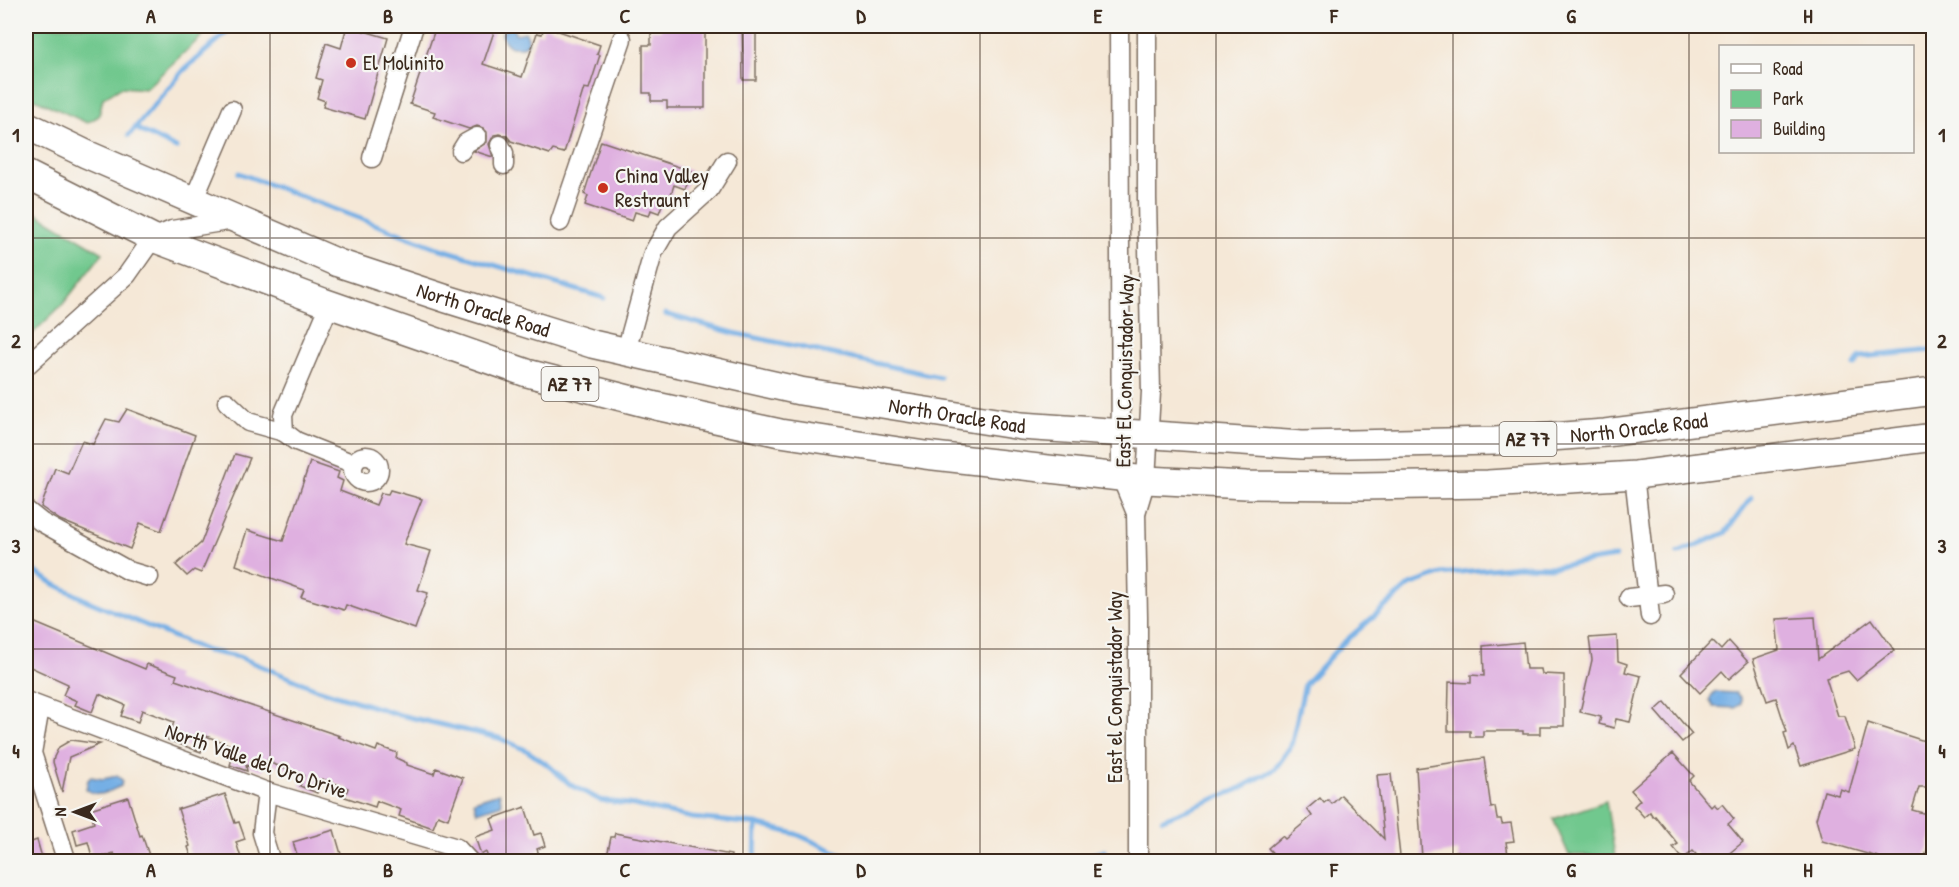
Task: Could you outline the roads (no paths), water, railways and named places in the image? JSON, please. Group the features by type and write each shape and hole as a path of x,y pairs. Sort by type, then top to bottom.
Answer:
{"highway":[{"name":"North Oracle Road","path":"26,124 86,154 338,263 592,344 800,391 1021,426 1302,445 1495,441 1605,433 1934,391"},
{"name":"North Oracle Road","path":"26,174 153,238 330,304 527,373 679,411 780,433 903,452 1133,479 1246,485 1361,486 1488,484 1634,475 1934,437"}],"street":[{"path":"372,158 414,26"},
{"name":"East El Conquistador Way","path":"1119,26 1121,432 1133,479 1136,513"},
{"name":"East El Conquistador Way","path":"1136,513 1133,479 1148,435 1151,392 1147,199 1147,26"},
{"path":"560,222 622,39"},
{"path":"194,199 232,110"},
{"path":"461,151 466,143 477,137"},
{"path":"500,145 504,153 504,165"},
{"path":"626,351 653,253 668,227 709,190 727,161"},
{"path":"1119,201 1147,199"},
{"path":"26,366 127,275 153,238 172,230 240,220"},
{"path":"284,432 283,415 330,304"},
{"path":"227,402 248,422 284,432 296,441 354,464"},
{"path":"1634,475 1656,595 1650,616"},
{"path":"26,510 41,522 129,571 149,577"},
{"name":"East el Conquistador Way","path":"1136,513 1138,861"},
{"path":"1629,598 1656,595"},
{"path":"33,705 32,753 67,861"},
{"name":"North Valle del Oro Drive","path":"33,705 267,792 457,848 470,861"},
{"path":"267,792 262,833 271,861"}],"water":[{"path":"511,27 516,34 525,32 528,43 523,47 511,47 507,44 502,34"},
{"path":"1715,692 1736,693 1741,698 1741,704 1735,708 1714,707 1709,700"},
{"path":"117,776 122,780 121,786 107,792 95,794 86,789 91,777 103,779"},
{"path":"499,793 502,804 477,812 474,801"}],"waterway":[{"path":"129,135 184,70 234,26"},
{"path":"135,128 176,148"},
{"path":"239,173 438,248 604,298"},
{"path":"26,246 36,236"},
{"path":"665,314 734,333 940,377"},
{"path":"1855,365 1860,357 1934,350"},
{"path":"1678,553 1725,533 1751,498"},
{"path":"1163,819 1237,790 1275,769 1291,746 1305,684 1341,645 1410,585 1441,574 1519,566 1553,567 1615,557"},
{"path":"26,566 54,584 88,601 207,651 239,657 317,689 400,715 499,738 526,750 571,785 600,800 692,818 756,824 796,834 843,855 885,862"},
{"path":"755,862 756,824"},
{"path":"1063,862 1105,851"}],"place":[{"name":"El Molinito","path":"351,63"},
{"name":"China Valley Restraunt","path":"603,188"}]}
